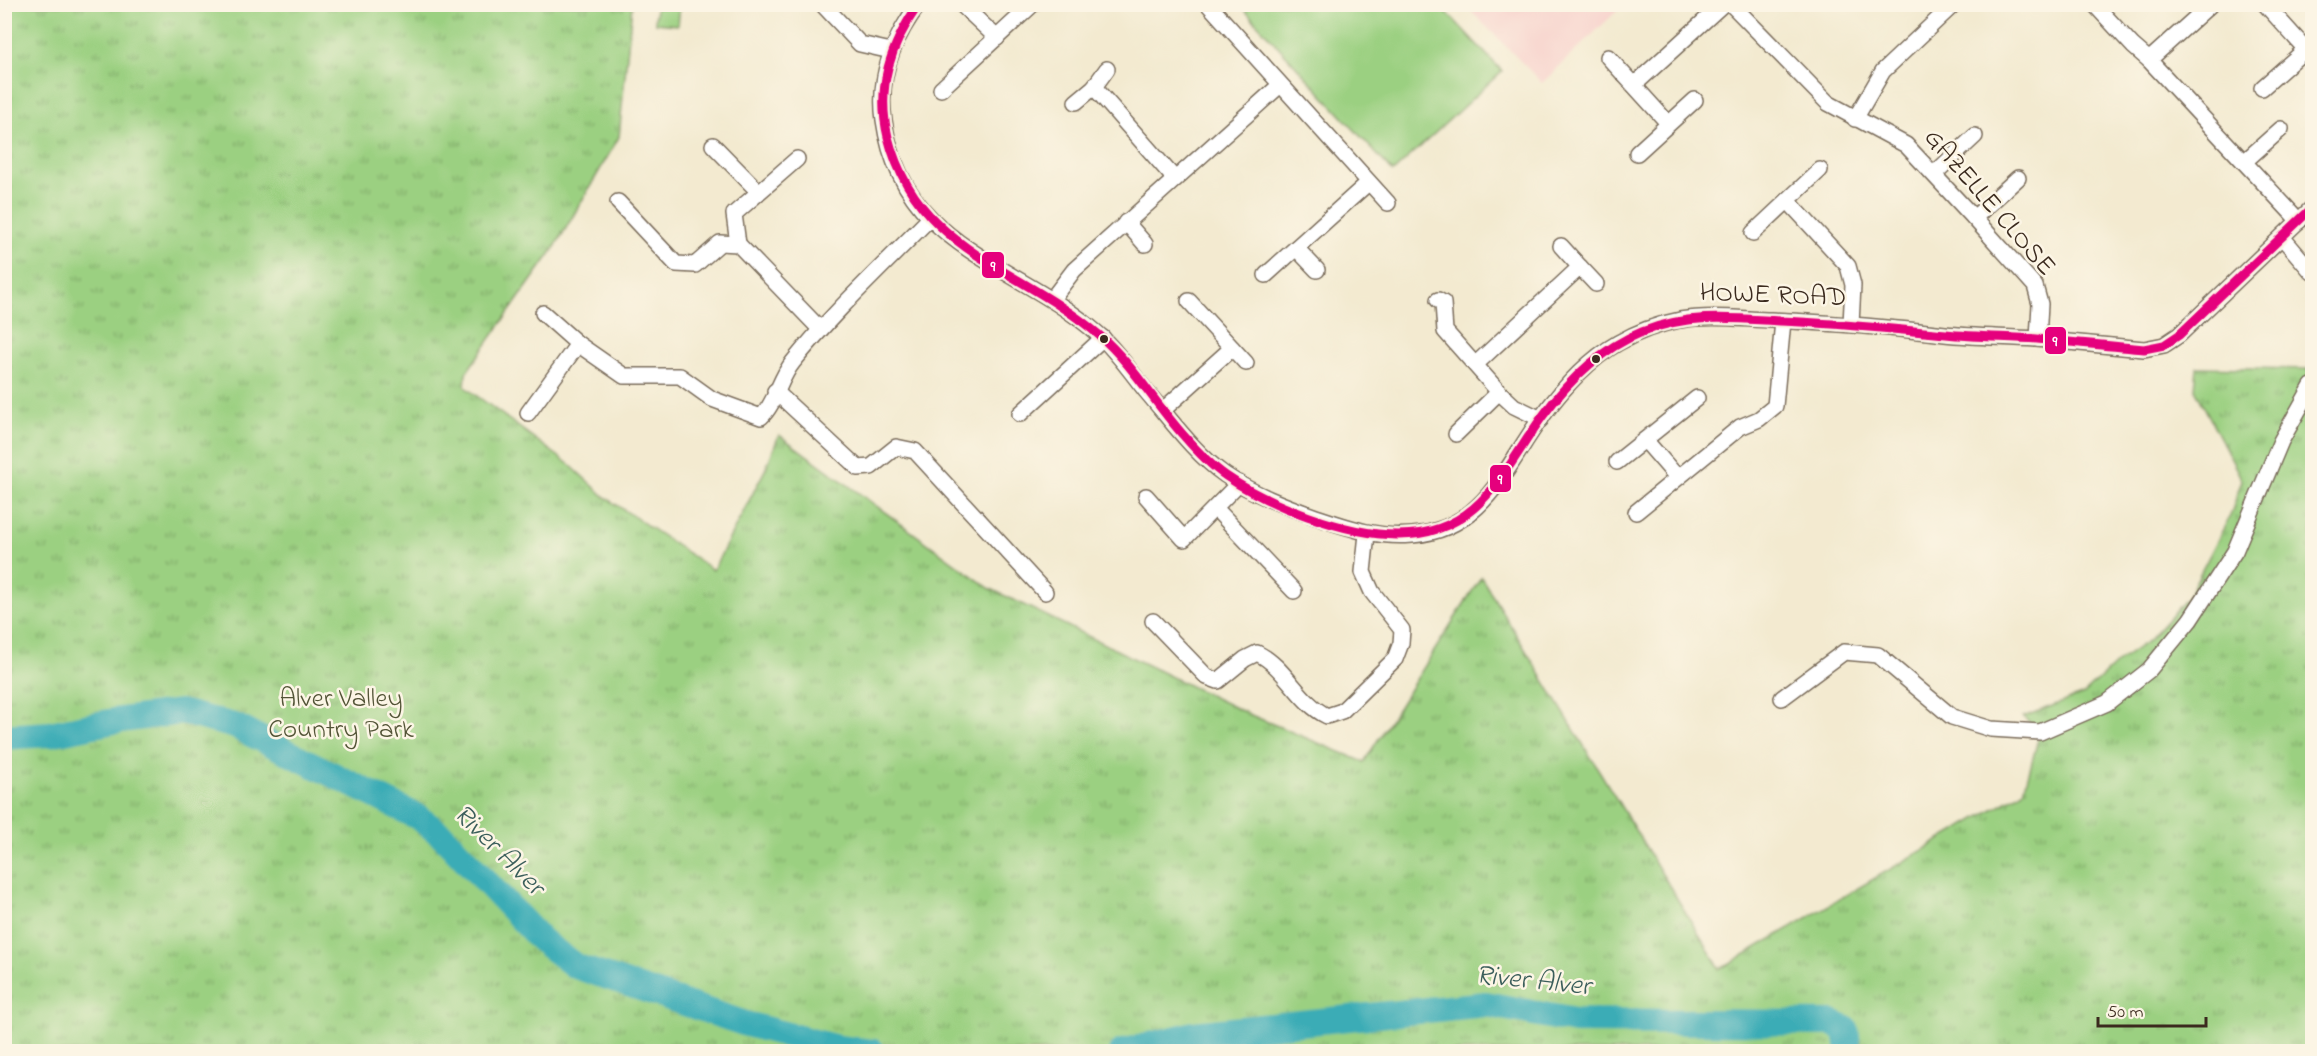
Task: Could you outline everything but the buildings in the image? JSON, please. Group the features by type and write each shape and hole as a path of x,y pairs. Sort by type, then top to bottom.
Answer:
{"street":[{"name":"HOWE ROAD","path":"919,4 891,51 884,80 882,110 887,141 908,192 929,219 974,254 1052,299 1103,338 1163,410 1224,475 1278,504 1367,534 1387,537 1418,535 1442,529 1465,517 1489,496 1508,472 1541,419 1574,378 1597,357 1619,342 1650,328 1679,320 1703,318 1783,321 1851,324 1946,334 2038,339 2144,349 2164,345 2179,335 2313,208"},
{"path":"961,4 997,38"},
{"path":"941,88 1034,4"},
{"path":"1208,4 1279,86 1388,203"},
{"path":"1634,86 1723,4"},
{"name":"GAZELLE CLOSE","path":"1731,4 1828,103 1906,145 1934,174 2035,286 2040,304 2038,339"},
{"path":"2094,4 2299,221"},
{"path":"2149,60 2211,4"},
{"path":"2262,88 2308,46 2265,4"},
{"path":"824,6 860,44 891,51"},
{"path":"1855,119 1883,71 1948,7"},
{"path":"1608,57 1668,123"},
{"path":"1076,102 1094,87 1107,69"},
{"path":"1052,299 1074,270 1279,86"},
{"path":"1094,87 1174,178"},
{"path":"1637,153 1695,100"},
{"path":"2244,162 2281,129"},
{"path":"1934,174 1975,136"},
{"path":"713,145 758,191"},
{"path":"797,159 734,214 738,244 820,329"},
{"path":"1753,233 1820,170"},
{"path":"1974,218 2018,178"},
{"path":"1266,275 1368,183"},
{"path":"1788,201 1848,266 1853,285 1851,324"},
{"path":"618,202 676,264 695,265 720,243 738,244"},
{"path":"543,313 578,344 624,376 680,376 712,399 761,417 771,409 776,391 787,369 820,329 929,219"},
{"path":"1126,222 1145,244"},
{"path":"2282,237 2313,272"},
{"path":"1562,246 1596,284"},
{"path":"1296,248 1317,270"},
{"path":"1476,364 1580,267"},
{"path":"1438,300 1443,303 1445,331 1499,393 1514,405 1541,419"},
{"path":"1189,301 1246,363"},
{"path":"1636,512 1740,427 1759,418 1774,406 1783,321"},
{"path":"1020,414 1103,338"},
{"path":"528,413 578,344"},
{"path":"1163,410 1232,348"},
{"path":"1782,698 1844,652 1878,655 1952,717 1991,729 2040,732 2107,703 2149,670 2190,620 2235,551 2281,441 2313,386"},
{"path":"776,391 858,468 871,467 896,447 915,451 1045,592"},
{"path":"1456,434 1499,393"},
{"path":"1617,462 1697,398"},
{"path":"1645,440 1677,477"},
{"path":"1146,496 1184,540 1239,483"},
{"path":"1215,508 1294,591"},
{"path":"1153,621 1207,677 1218,681 1257,653 1269,659 1314,710 1327,716 1342,711 1395,659 1401,643 1402,630 1372,592 1363,572 1367,534"}],"shaded area":[{"path":"1465,5 1623,5 1542,83"}],"green space":[{"path":"1243,4 1440,5 1502,71 1393,172 1241,6"},
{"name":"Alver Valley Country Park","path":"5,5 632,5 619,137 555,247 466,373 465,387 570,465 605,497 713,570 766,468 779,435 989,588 1246,713 1364,762 1481,577 1720,969 2024,791 2040,732 2023,717 2084,694 2118,662 2149,640 2188,597 2231,514 2242,480 2195,389 2197,367 2312,369 2312,1051 5,1052"},
{"path":"656,5 680,5 678,25 655,23"}],"waterway":[{"name":"River Alver","path":"4,737 50,734 114,721 181,712 235,726 418,817 444,837 541,940 575,966 746,1024 838,1048 873,1052"},
{"name":"River Alver","path":"1122,1052 1193,1034 1486,1004 1575,1021 1832,1023 1846,1029 1849,1052"}],"transit line":[{"name":"9","path":"919,4 893,51 885,84 884,101 888,137 902,176 922,207 946,232 974,253 1068,311 1099,335 1133,371 1189,442 1226,476 1263,497 1308,516 1377,534 1425,533 1448,525 1468,513 1500,479 1542,417 1586,367 1612,347 1659,326 1693,319 1745,319 2037,339 2144,349 2164,345 2179,335 2312,208"}]}
